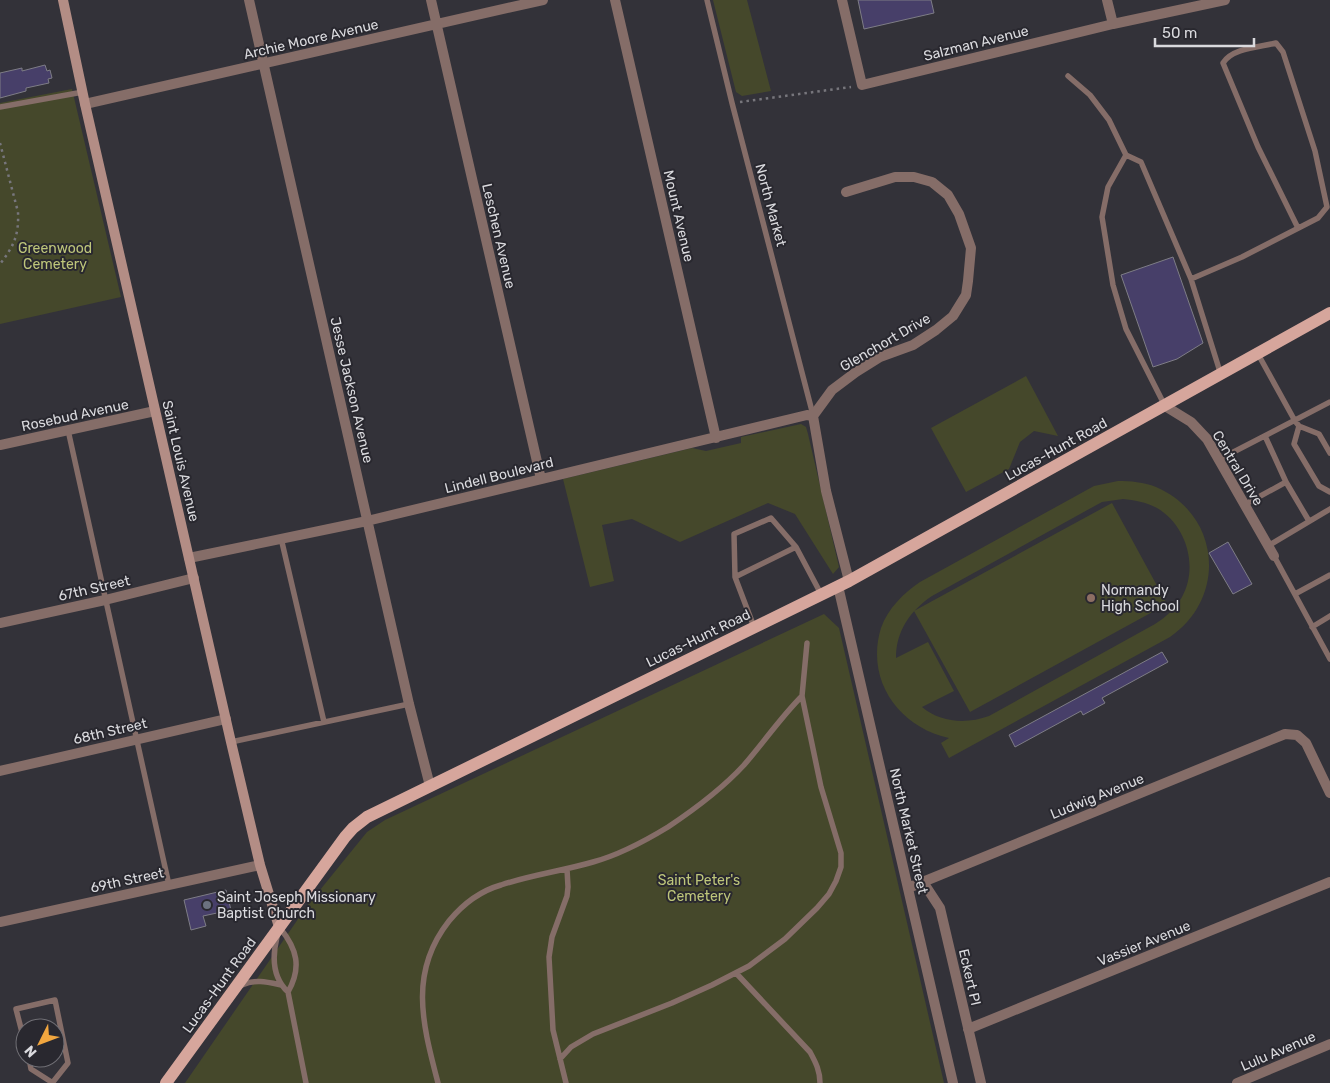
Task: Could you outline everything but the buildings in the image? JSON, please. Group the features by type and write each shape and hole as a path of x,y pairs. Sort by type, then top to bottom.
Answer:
{"main road":[{"name":"Lucas-Hunt Road","path":"166,1083 353,828 368,817 843,583 1330,313"}],"street":[{"name":"Saint Louis Avenue","path":"63,0 85,104 231,742 260,865 279,927"},
{"name":"Jesse Jackson Avenue","path":"249,0 409,704 430,786"},
{"name":"Leschen Avenue","path":"431,0 541,479"},
{"name":"Archie Moore Avenue","path":"85,104 543,0"},
{"name":"Mount Avenue","path":"615,0 716,438"},
{"path":"842,0 862,85"},
{"path":"1107,0 1113,24"},
{"name":"Salzman Avenue","path":"862,85 1113,24 1225,0"},
{"name":"Glenchort Drive","path":"814,416 832,390 856,372 880,357 913,345 953,316 966,295 968,281 971,248 959,214 948,195 932,182 914,177 895,177 846,192"},
{"name":"Central Drive","path":"1165,406 1191,422 1207,439 1274,556"},
{"name":"Rosebud Avenue","path":"0,445 156,411"},
{"name":"Lindell Boulevard","path":"190,558 368,521 807,415 814,416"},
{"name":"North Market Street","path":"814,416 843,583 908,888 953,1083"},
{"name":"67th Street","path":"0,623 194,578"},
{"name":"68th Street","path":"0,771 226,719"},
{"name":"Ludwig Avenue","path":"908,888 1286,734 1296,735 1306,744 1330,793"},
{"name":"69th Street","path":"0,922 260,865"},
{"name":"Eckert Pl","path":"923,882 940,908 981,1083"},
{"name":"Vassier Avenue","path":"968,1029 1330,882"},
{"name":"Lulu Avenue","path":"1237,1083 1330,1044"}],"lane":[{"name":"North Market","path":"707,0 814,416"},
{"path":"1191,279 1298,228 1318,218 1327,207 1315,151 1283,52 1276,43 1234,53 1227,57 1223,63 1258,147 1298,228"},
{"path":"1068,76 1090,95 1109,120 1126,155 1141,162 1191,279 1221,375"},
{"path":"0,107 83,92"},
{"path":"1126,155 1108,186 1102,217 1106,246 1113,286 1126,329 1165,406"},
{"path":"1258,354 1297,424 1319,434 1330,453"},
{"path":"1218,460 1265,436 1297,424 1330,402"},
{"path":"1297,424 1294,444 1319,486 1330,492"},
{"path":"68,430 169,885"},
{"path":"1265,436 1286,482 1309,521"},
{"path":"1244,505 1286,482"},
{"path":"1268,546 1330,509"},
{"path":"754,627 735,577 734,534 771,518 796,547 822,594"},
{"path":"281,538 324,722"},
{"path":"735,577 796,547"},
{"path":"1274,556 1330,658"},
{"path":"1295,594 1330,575"},
{"path":"1312,627 1330,616"},
{"path":"560,1059 572,1047 593,1034 672,1003 749,966 785,939 829,894 841,867 841,854 821,787 802,696 807,642"},
{"path":"438,1083 424,1022 424,970 430,952 456,913 482,892 500,885 610,856 634,846 667,827 718,790 743,766 789,709 802,696"},
{"path":"231,742 409,704"},
{"path":"566,868 567,896 552,937 549,957 553,1030 566,1083"},
{"path":"279,927 274,949 274,964 281,985 288,992 306,1083"},
{"path":"279,927 290,940 297,970 295,980 288,992"},
{"path":"736,973 810,1052 817,1064 820,1083"},
{"path":"235,988 248,982 262,981 281,985"},
{"path":"18,1018 16,1009 54,1000 58,1018"},
{"path":"65,1050 68,1063 65,1067"},
{"path":"32,1068 53,1082 64,1068"}],"path":[{"path":"732,103 862,85"},
{"path":"0,142 14,194 18,223 15,242 0,264"}],"green space":[{"path":"713,0 747,0 771,91 742,96 736,92"},
{"name":"Greenwood Cemetery","path":"72,89 121,297 0,324 0,103"},
{"path":"1026,376 1058,436 1034,431 1020,442 1009,469 966,492 931,428"},
{"path":"801,424 806,427 808,434 839,567 833,574 795,514 768,503 680,542 632,519 602,525 614,581 590,587 563,479 692,448 706,451 741,443 741,437"},
{"path":"1118,481 1151,485 1178,500 1194,517 1204,536 1209,558 1208,580 1201,601 1188,621 1170,637 949,758 941,743 949,738 931,732 901,712 890,698 882,683 878,666 877,647 884,621 897,602 920,582 1094,486","holes":["1123,499 1149,504 1167,515 1176,525 1187,547 1189,560 1187,585 1180,601 1170,612 1155,624 989,716 963,721 946,719 922,707 954,691 928,642 896,658 902,630 917,608 932,596 1102,502"]},
{"path":"1112,503 1167,604 970,712 914,611"},
{"name":"Saint Peter's Cemetery","path":"824,614 839,628 944,1083 185,1083 307,906 367,832 385,820"}],"place":[{"name":"Normandy High School","path":"1091,598"},
{"name":"Saint Joseph Missionary Baptist Church","path":"207,905"}]}
